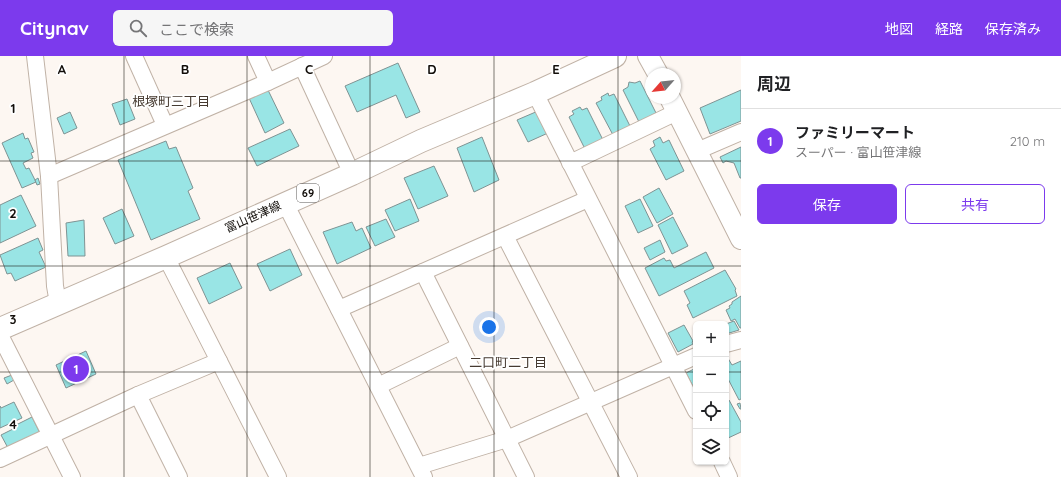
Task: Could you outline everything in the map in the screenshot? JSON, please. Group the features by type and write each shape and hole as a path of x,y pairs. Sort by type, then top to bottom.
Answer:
{"main road":[{"name":"富山笹津線","path":"0,329 166,257 284,203 352,174 421,141 534,93 615,56"}],"street":[{"path":"35,56 48,176 55,286 58,303"},
{"path":"134,56 165,126"},
{"path":"256,56 268,82"},
{"path":"48,176 268,82 324,56"},
{"path":"648,56 655,68"},
{"path":"302,66 352,174"},
{"path":"534,93 693,405"},
{"path":"570,163 673,105 741,239"},
{"path":"697,151 741,132"},
{"path":"339,310 588,199"},
{"path":"284,203 421,472 507,439 693,357"},
{"path":"505,236 629,477"},
{"path":"166,257 278,477"},
{"path":"423,272 526,477"},
{"path":"0,335 72,477"},
{"path":"729,343 741,340"},
{"path":"378,386 460,346"},
{"path":"0,459 138,395 219,361"},
{"path":"138,395 179,477"},
{"path":"723,465 729,477"}],"building":[{"path":"398,63 420,112 406,118 396,95 357,112 345,86"},
{"path":"640,81 645,91 645,104 652,104 656,113 639,122 623,90 628,87 629,82 635,83"},
{"path":"268,90 284,123 265,133 249,98"},
{"path":"741,90 741,121 710,134 700,108"},
{"path":"608,93 609,96 614,94 630,126 613,135 596,103 602,100 601,97"},
{"path":"127,99 135,119 120,125 112,104"},
{"path":"580,107 582,110 587,108 603,140 585,149 569,117 574,114 572,111"},
{"path":"538,111 548,133 528,142 517,120"},
{"path":"70,112 77,128 64,134 57,118"},
{"path":"290,129 299,146 257,166 248,148"},
{"path":"23,133 25,139 28,138 34,152 31,153 33,158 23,163 26,169 29,168 36,182 22,188 2,143"},
{"path":"482,137 499,180 474,192 457,148"},
{"path":"660,137 663,143 669,140 684,171 666,180 650,149 655,146 653,141"},
{"path":"166,141 169,149 176,147 193,188 188,191 200,219 151,240 118,160"},
{"path":"741,147 740,178 734,163 726,161 723,163 720,157"},
{"path":"434,166 448,196 418,209 404,178"},
{"path":"38,178 40,184 37,185 35,180"},
{"path":"659,188 673,214 657,223 643,197"},
{"path":"21,195 36,226 0,243 0,205"},
{"path":"410,199 419,221 395,231 385,210"},
{"path":"640,199 653,226 638,233 625,206"},
{"path":"122,209 134,236 115,244 103,218"},
{"path":"673,217 688,246 672,254 658,225"},
{"path":"386,219 395,237 375,246 366,227"},
{"path":"84,220 85,256 68,256 66,223"},
{"path":"352,222 356,231 362,228 371,248 337,264 323,232"},
{"path":"38,238 43,250 39,252 46,267 15,281 11,273 7,274 0,255"},
{"path":"660,240 665,252 650,260 644,248"},
{"path":"290,249 302,275 270,291 257,264"},
{"path":"706,252 714,268 659,296 645,268 664,258 666,261 670,260 674,268"},
{"path":"230,263 242,288 209,304 197,278"},
{"path":"725,270 736,289 737,296 693,318 687,305 690,303 684,291"},
{"path":"741,296 740,328 735,319 731,321 726,310 730,308 729,306 732,302"},
{"path":"734,321 739,330 729,333 729,323"},
{"path":"684,325 693,341 693,344 678,352 668,333"},
{"path":"86,351 96,374 66,388 56,365"},
{"path":"729,360 732,365 741,361 741,399 739,400 729,381"},
{"path":"693,370 693,386 686,373"},
{"path":"12,375 14,380 7,384 4,378"},
{"path":"729,400 741,422 741,432 729,438"},
{"path":"14,402 22,418 0,428 0,406 1,408"},
{"path":"740,403 741,409 737,404"},
{"path":"32,417 40,433 8,448 1,435"}],"place":[{"name":"ファミリーマート","path":"76,369"}],"district":[{"name":"根塚町三丁目","path":"171,101"},
{"name":"二口町二丁目","path":"508,362"}]}
